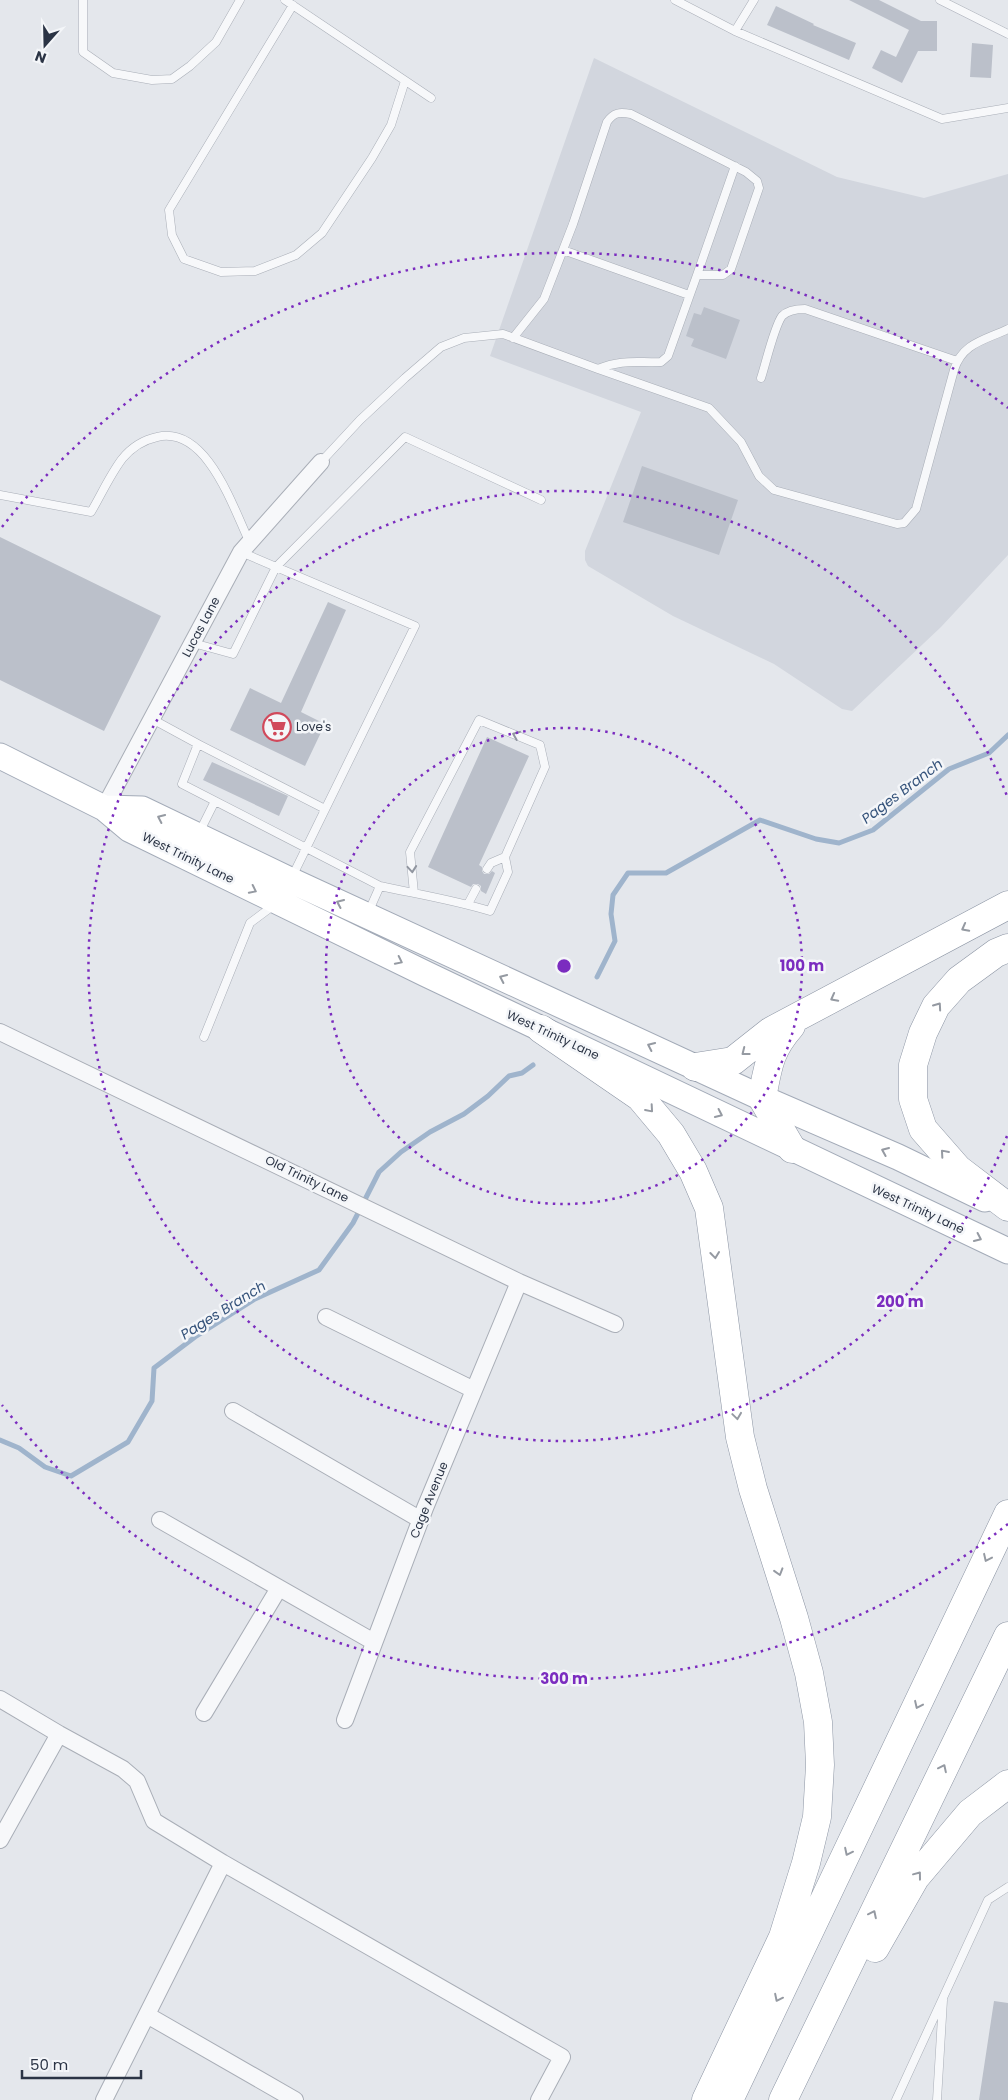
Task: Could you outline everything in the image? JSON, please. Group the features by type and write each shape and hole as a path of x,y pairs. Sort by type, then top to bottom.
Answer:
{"highway":[{"path":"695,1067 734,1061 771,1030 1008,905"},
{"path":"1008,948 996,953 959,980 936,1006 923,1033 913,1065 913,1098 923,1129 958,1169 1008,1208"},
{"path":"792,1149 762,1098 770,1057 780,1038 800,1016"},
{"path":"541,1029 640,1097 671,1134 693,1171 709,1208 740,1437 753,1489 794,1618 809,1673 818,1722 820,1766 817,1817 806,1863 783,1937 706,2100"},
{"path":"729,2100 1008,1514"},
{"path":"783,2100 1008,1636"},
{"path":"790,2100 915,1878 970,1813 1008,1784"}],"main road":[{"name":"West Trinity Lane","path":"0,756 104,808 129,829 192,846 362,928 695,1067 1008,1208"},
{"name":"West Trinity Lane","path":"362,928 541,1029 1008,1251"}],"street":[{"name":"Lucas Lane","path":"104,808 246,548 321,462"},
{"name":"Old Trinity Lane","path":"0,1032 396,1221 519,1282 615,1324"},
{"name":"Cage Avenue","path":"344,1720 421,1520 519,1282"},
{"path":"326,1317 474,1390"},
{"path":"233,1412 421,1520"},
{"path":"160,1520 374,1642"},
{"path":"204,1713 279,1588"},
{"path":"0,1699 59,1734 123,1768 137,1781 154,1821 223,1863 562,2057 539,2100"},
{"path":"0,1840 59,1734"},
{"path":"104,2100 223,1863"},
{"path":"147,2015 295,2100"}],"lane":[{"path":"83,0 83,52 113,73 152,80 172,79 190,66 216,42 240,0"},
{"path":"285,0 431,98"},
{"path":"675,0 735,30 942,119 1008,108"},
{"path":"735,30 754,0"},
{"path":"940,0 1008,34"},
{"path":"293,5 169,210 172,235 184,258 221,272 229,272 255,271 296,255 322,234 372,158 391,125 405,81"},
{"path":"513,338 544,299 607,122 612,115 620,112 631,114 735,166 746,172 756,181 759,188 731,269 722,275 697,275"},
{"path":"598,369 612,363 627,361 641,363 661,362 668,356 735,166"},
{"path":"563,250 689,295"},
{"path":"761,378 777,327 783,316 793,310 805,309 957,361"},
{"path":"321,462 360,420 441,347 464,338 503,334 709,408 740,442 759,476 774,490 897,524 904,523 916,509 960,354 970,346 1008,329"},
{"path":"0,495 91,512 123,458 144,440 166,435 183,438 197,448 208,460 246,548 276,567 415,626 284,891 250,923 204,1037"},
{"path":"193,643 233,654 276,567 405,437 541,500"},
{"path":"152,719 325,809"},
{"path":"198,744 182,784 380,886 414,893 468,904 490,911 508,872 505,857 545,767 540,745 479,720 410,852 414,893"},
{"path":"192,846 215,801"},
{"path":"487,869 491,863 505,857"},
{"path":"362,928 380,886"},
{"path":"468,904 476,889"},
{"path":"896,2100 988,1900 1008,1887"},
{"path":"937,2100 944,1995"}],"shaded area":[{"path":"594,58 837,177 924,198 1008,174 1008,555 941,627 852,711 842,709 774,664 673,616 588,566 585,560 585,551 641,412 490,356"}],"building":[{"path":"849,0 879,0 921,21 937,21 937,51 918,51 902,83 872,68 881,50 896,57 909,30"},
{"path":"776,6 813,25 856,43 849,60 767,25"},
{"path":"972,43 993,45 991,78 970,77"},
{"path":"704,307 740,320 726,359 691,346 694,339 686,336 694,313 701,315"},
{"path":"642,466 738,500 719,555 623,522"},
{"path":"0,537 161,616 104,731 0,680"},
{"name":"Love's","path":"328,602 346,610 301,712 325,724 305,766 230,730 250,688 281,703"},
{"path":"487,737 529,756 479,865 482,867 484,874 489,874 492,871 495,873 486,894 481,891 481,886 478,884 473,884 471,887 428,867"},
{"path":"212,762 288,796 279,816 203,780"},
{"path":"994,2001 1008,2003 1008,2100 979,2100"}],"waterway":[{"name":"Pages Branch","path":"597,977 615,941 611,914 613,895 628,873 666,873 760,820 816,839 839,843 873,830 949,769 989,753 1008,735"},
{"name":"Pages Branch","path":"0,1440 19,1448 45,1467 71,1476 128,1442 152,1401 154,1368 195,1337 255,1299 319,1270 353,1223 379,1172 401,1152 430,1132 464,1114 488,1096 509,1076 522,1073 533,1065"}],"place":[{"name":"Love's","path":"277,727"}]}
